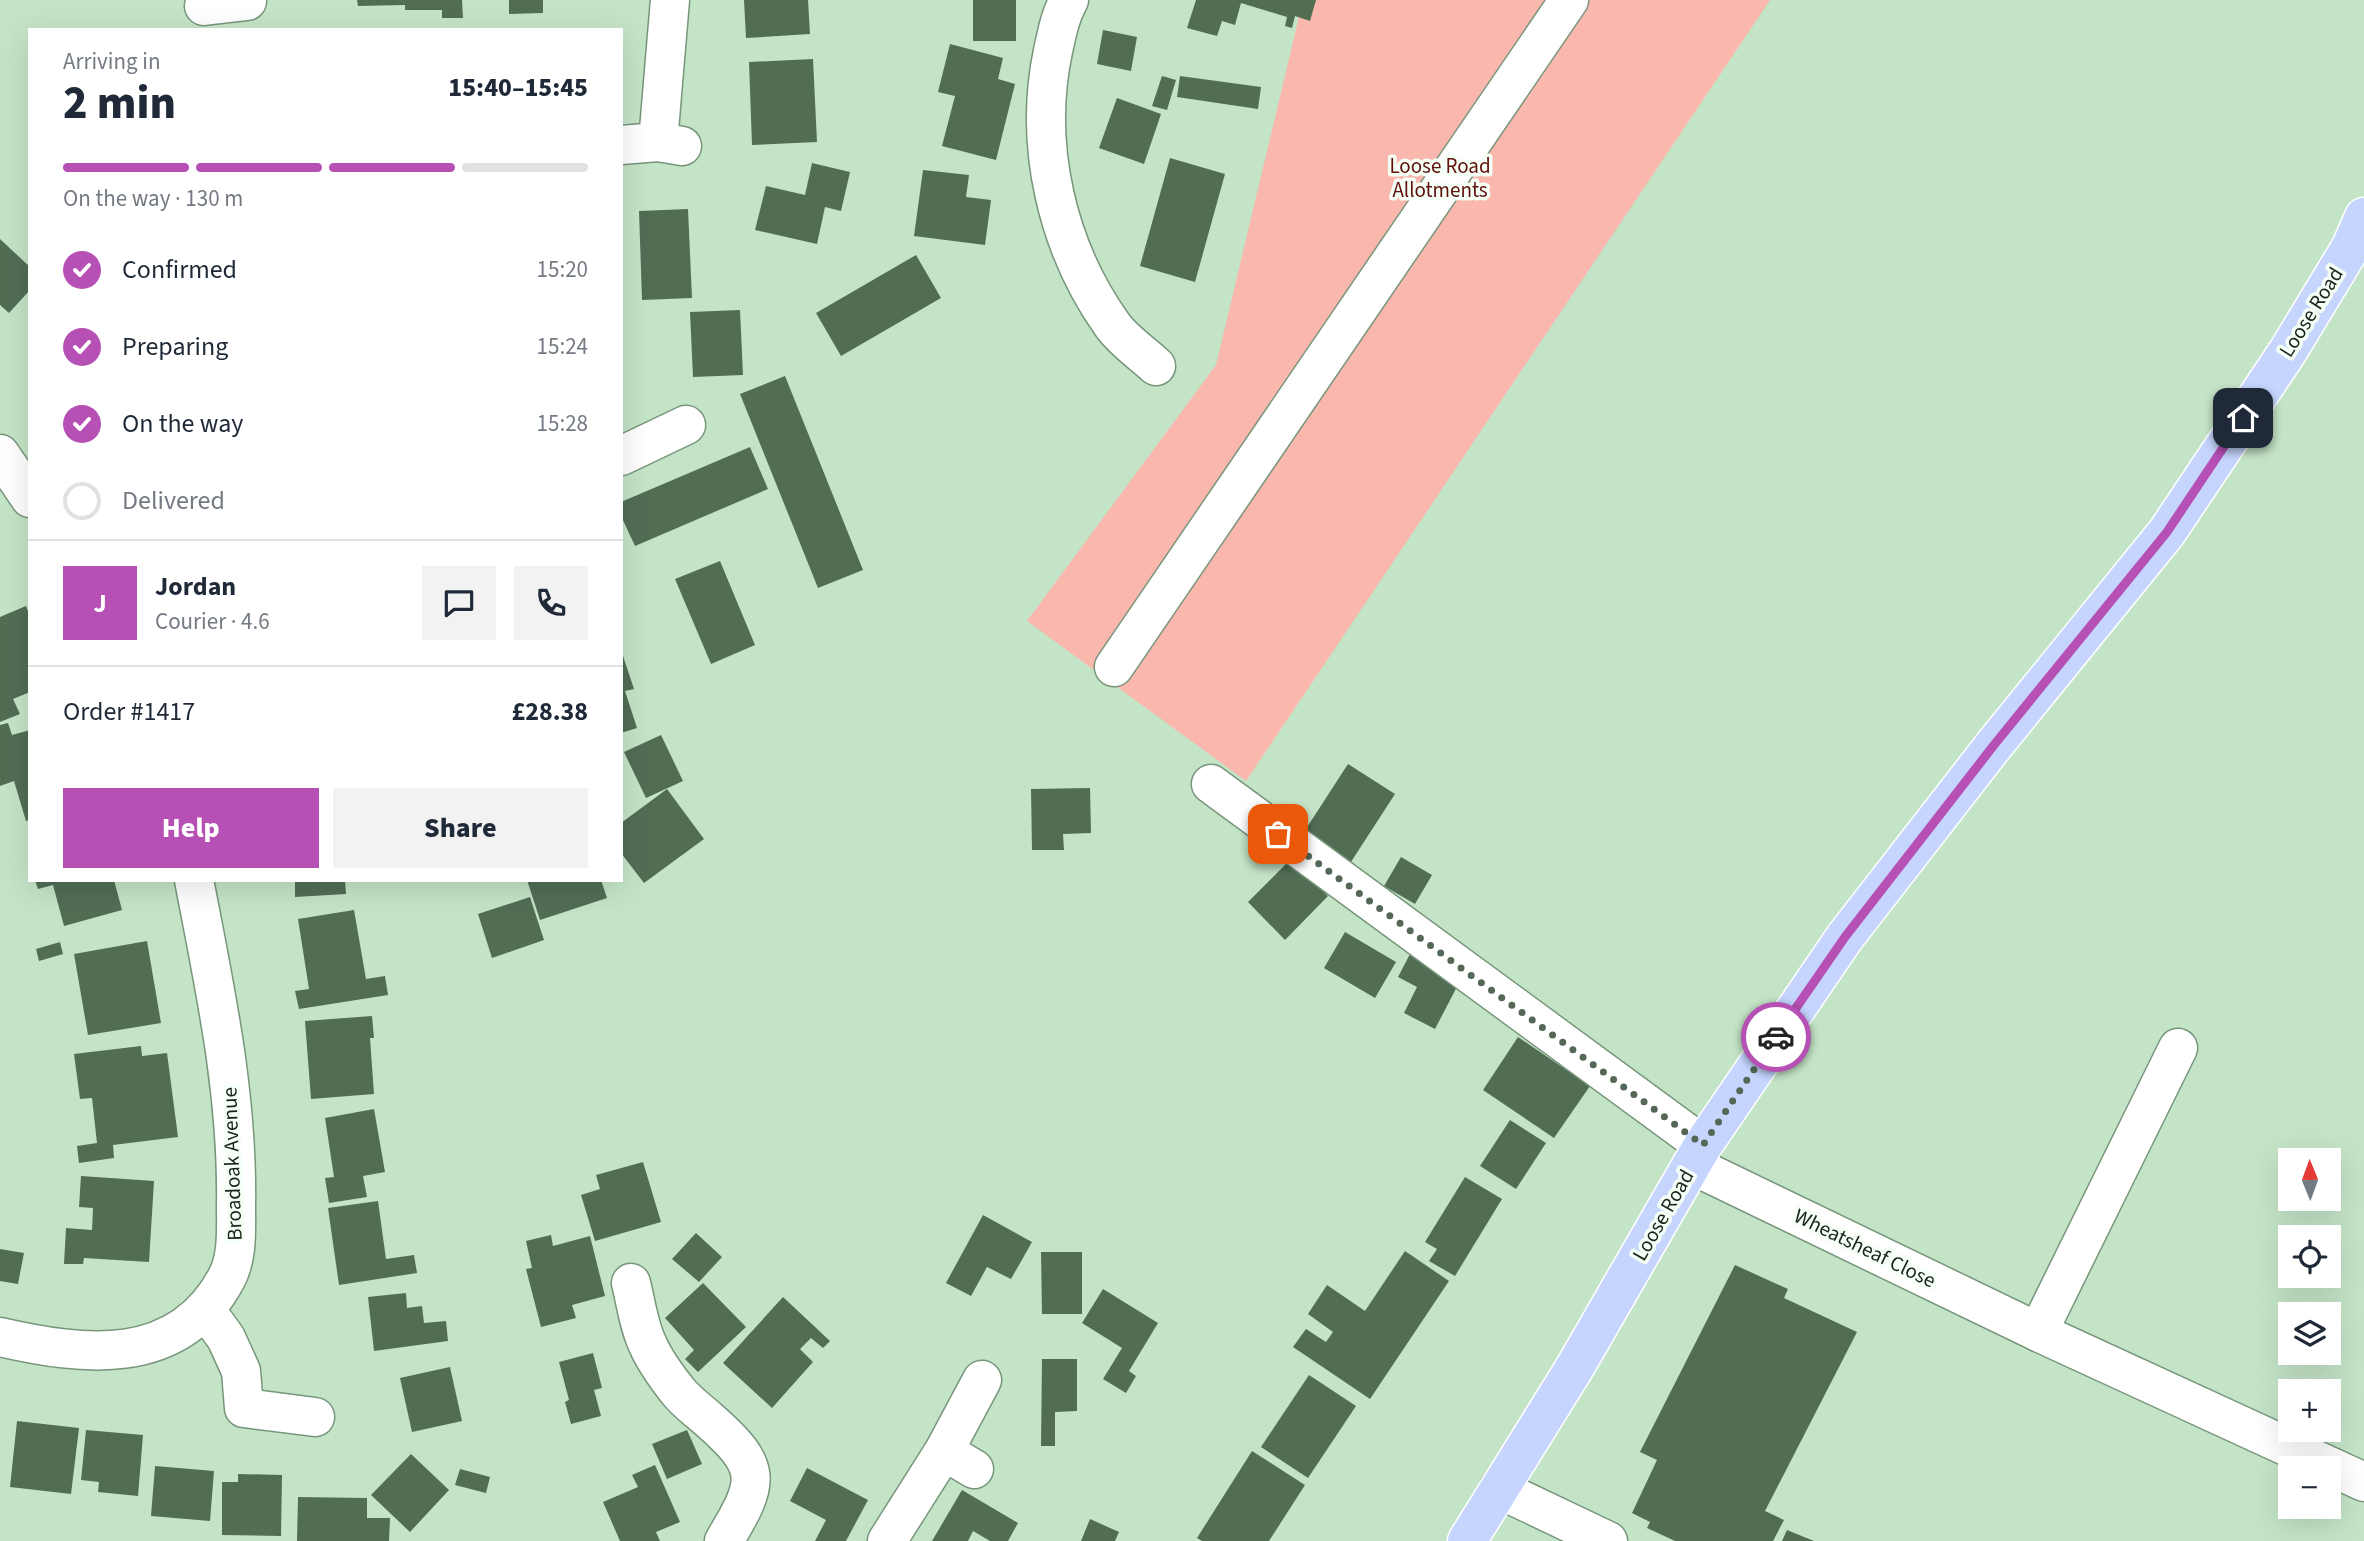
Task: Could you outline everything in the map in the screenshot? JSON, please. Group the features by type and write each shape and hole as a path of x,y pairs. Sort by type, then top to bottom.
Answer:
{"highway":[{"name":"Loose Road","path":"1466,1541 1575,1367 1697,1155 1845,937 1994,745 2167,532 2288,351 2351,247 2364,218"}],"street":[{"path":"204,6 248,0"},
{"path":"654,145 670,0"},
{"path":"1069,0 1061,13 1045,86 1048,159 1057,212 1090,290 1115,329 1156,366"},
{"path":"1114,667 1569,0"},
{"path":"623,455 686,425"},
{"path":"0,454 28,495"},
{"name":"Wheatsheaf Close","path":"1211,784 1697,1155 2038,1332 2364,1482"},
{"name":"Broadoak Avenue","path":"0,1337 58,1348 118,1351 165,1338 188,1324 205,1308 227,1277 234,1253 236,1182 232,1105 226,1048 194,882"},
{"path":"2038,1332 2178,1048"},
{"path":"631,1283 646,1343 658,1364 679,1393 721,1430 740,1451 748,1465 752,1482 745,1507 724,1541"},
{"path":"205,1308 226,1338 241,1371 244,1408 315,1417"},
{"path":"887,1541 959,1460 982,1380"},
{"path":"1499,1489 1608,1541"}],"green space":[{"name":"Loose Road Allotments","path":"1303,0 1770,0 1246,781 1027,621 1216,365"}],"building":[{"path":"357,0 462,0 463,18 442,18 442,10 405,10 405,5 358,6"},
{"path":"509,0 543,0 543,13 509,14"},
{"path":"744,0 808,0 810,34 746,38"},
{"path":"973,0 1016,0 1016,41 973,41"},
{"path":"1196,0 1316,0 1310,21 1295,16 1292,28 1285,26 1287,17 1241,3 1235,25 1222,21 1217,36 1187,28"},
{"path":"1103,30 1137,37 1131,71 1097,64"},
{"path":"950,44 1003,58 998,79 1015,84 996,160 942,146 955,96 938,92"},
{"path":"813,59 817,142 752,145 749,62"},
{"path":"1162,76 1176,80 1167,110 1152,106"},
{"path":"1180,76 1261,87 1258,109 1177,97"},
{"path":"1117,98 1161,114 1144,164 1099,148"},
{"path":"1170,158 1225,174 1195,282 1140,266"},
{"path":"812,163 850,172 841,211 825,207 817,244 755,230 766,186 805,195"},
{"path":"923,170 969,175 966,197 991,200 985,245 914,236"},
{"path":"688,209 692,298 642,300 639,211"},
{"path":"0,239 28,265 28,292 9,313 0,305"},
{"path":"916,255 941,298 841,356 816,313"},
{"path":"740,310 743,375 693,377 690,312"},
{"path":"785,376 863,570 818,588 740,394"},
{"path":"750,447 768,489 635,546 623,520 623,501"},
{"path":"720,561 755,645 711,664 675,579"},
{"path":"26,606 28,611 28,693 13,699 20,714 0,722 0,617"},
{"path":"623,656 634,689 625,691 637,728 623,732"},
{"path":"8,723 12,735 28,731 28,820 14,781 0,786 0,725"},
{"path":"661,735 683,781 646,798 624,752"},
{"path":"1348,764 1395,794 1349,865 1302,835"},
{"path":"1090,788 1091,833 1063,834 1064,850 1032,850 1031,789"},
{"path":"667,789 704,839 644,883 623,856 623,822"},
{"path":"1401,857 1432,875 1415,904 1384,886"},
{"path":"1291,859 1328,896 1285,940 1248,902"},
{"path":"36,882 115,882 122,910 64,926 53,885 38,889"},
{"path":"295,882 345,882 346,894 295,897"},
{"path":"528,882 602,882 607,898 540,920"},
{"path":"530,897 544,940 492,958 478,914"},
{"path":"354,910 366,979 385,976 388,995 299,1009 295,991 309,989 298,919"},
{"path":"1345,932 1396,962 1375,998 1324,968"},
{"path":"147,941 161,1023 88,1035 74,954"},
{"path":"60,942 63,954 39,961 36,949"},
{"path":"1410,954 1460,981 1435,1029 1404,1013 1417,987 1398,977"},
{"path":"372,1016 374,1038 370,1038 374,1094 311,1099 305,1021"},
{"path":"1518,1037 1590,1086 1554,1138 1483,1090"},
{"path":"141,1046 142,1056 167,1053 178,1137 113,1145 114,1158 79,1163 77,1146 97,1143 92,1098 80,1099 74,1054"},
{"path":"374,1109 385,1172 363,1176 367,1197 329,1203 325,1178 334,1177 325,1118"},
{"path":"1510,1120 1546,1143 1516,1189 1480,1166"},
{"path":"643,1162 661,1222 595,1241 581,1195 600,1189 596,1175"},
{"path":"81,1176 154,1181 149,1262 84,1258 83,1264 64,1264 66,1228 92,1230 93,1208 79,1207"},
{"path":"1465,1177 1502,1199 1455,1276 1429,1261 1437,1249 1425,1242"},
{"path":"378,1201 386,1259 414,1255 417,1273 339,1285 328,1208"},
{"path":"983,1215 1032,1242 1011,1279 987,1267 971,1296 946,1283"},
{"path":"696,1233 722,1257 699,1282 672,1259"},
{"path":"551,1235 553,1246 590,1236 605,1296 572,1305 576,1318 541,1327 526,1269 532,1268 526,1241"},
{"path":"0,1249 24,1253 18,1284 0,1281"},
{"path":"1405,1251 1449,1281 1370,1399 1293,1347 1306,1329 1326,1342 1333,1332 1308,1314 1327,1285 1365,1311"},
{"path":"1041,1252 1082,1252 1082,1314 1042,1314"},
{"path":"1735,1265 1788,1289 1784,1298 1857,1332 1765,1511 1784,1520 1773,1541 1675,1541 1647,1528 1650,1522 1632,1513 1657,1460 1640,1452"},
{"path":"703,1283 746,1327 698,1372 685,1359 694,1350 665,1318"},
{"path":"1103,1289 1158,1323 1129,1371 1136,1376 1126,1393 1103,1379 1122,1348 1082,1323"},
{"path":"406,1293 407,1308 422,1306 424,1323 446,1321 448,1341 374,1351 368,1297"},
{"path":"783,1297 830,1341 823,1348 811,1338 800,1349 813,1362 772,1408 723,1363"},
{"path":"593,1353 602,1388 594,1390 601,1416 571,1424 565,1402 569,1400 559,1362"},
{"path":"1042,1359 1077,1359 1077,1411 1055,1412 1055,1446 1041,1446"},
{"path":"450,1367 462,1421 412,1432 400,1378"},
{"path":"1309,1375 1356,1406 1308,1478 1261,1447"},
{"path":"17,1421 79,1428 71,1494 10,1487"},
{"path":"86,1430 143,1435 138,1496 98,1492 99,1482 81,1480"},
{"path":"687,1430 702,1464 667,1479 652,1444"},
{"path":"1252,1451 1305,1485 1269,1541 1202,1541 1197,1538"},
{"path":"411,1454 449,1490 410,1532 371,1495"},
{"path":"655,1465 680,1522 656,1532 660,1541 620,1541 603,1502 638,1487 632,1475"},
{"path":"155,1466 214,1471 210,1521 151,1516"},
{"path":"807,1468 868,1500 846,1541 815,1541 826,1520 790,1501"},
{"path":"460,1469 490,1477 486,1493 455,1485"},
{"path":"238,1474 282,1475 281,1536 222,1535 222,1482 238,1482"},
{"path":"962,1490 1018,1523 1008,1541 990,1541 973,1531 968,1541 932,1541"},
{"path":"298,1497 367,1498 367,1518 390,1518 389,1541 297,1541"},
{"path":"1090,1519 1119,1532 1115,1541 1081,1541"},
{"path":"1787,1530 1814,1541 1782,1541"}],"way so far":[{"path":"1278,834 1703,1145 1776,1037"}],"route":[{"path":"1776,1037 1845,937 1994,745 2167,532 2243,418"}]}
